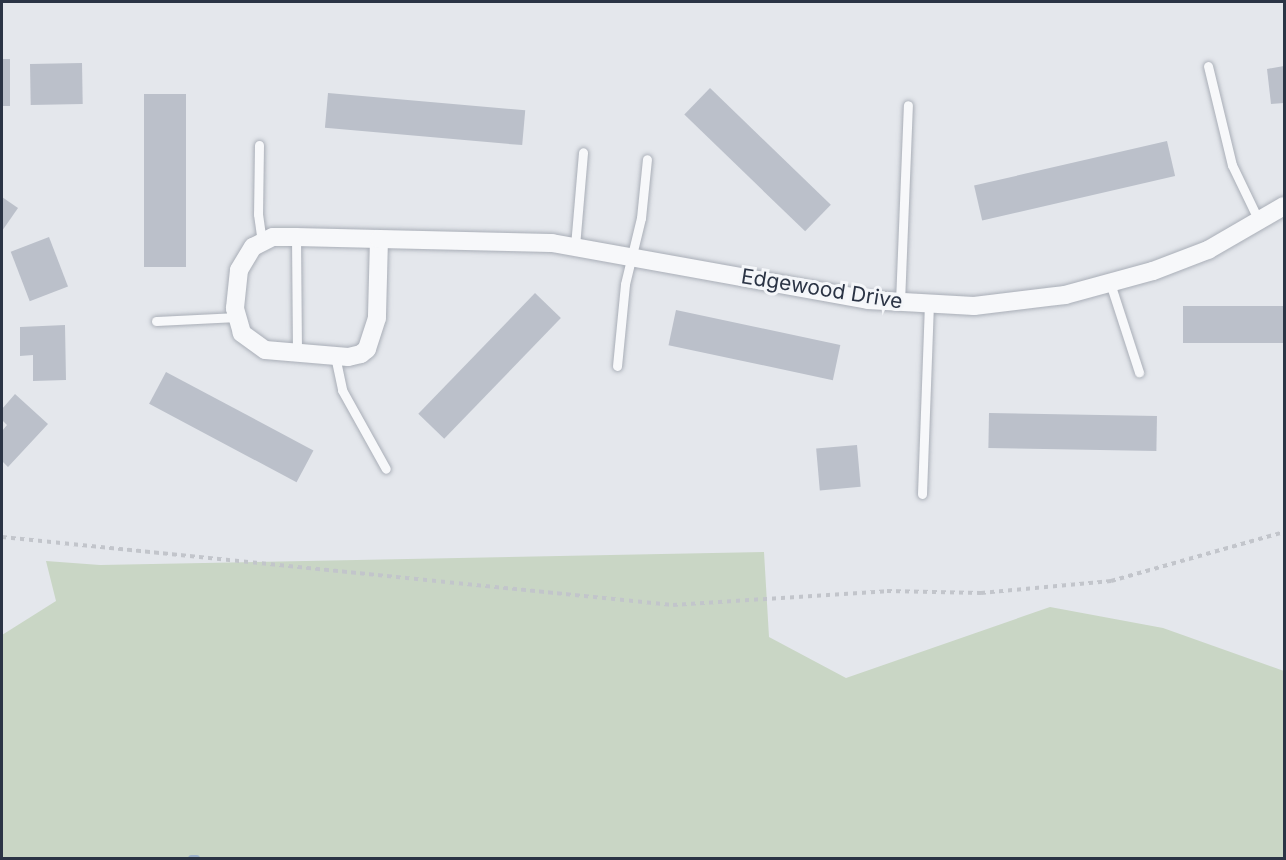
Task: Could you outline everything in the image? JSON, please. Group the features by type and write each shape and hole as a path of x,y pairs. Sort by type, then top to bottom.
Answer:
{"street":[{"name":"Edgewood Drive","path":"262,242 273,237 296,237 575,246 868,300 974,306 1065,295 1110,283 1208,250 1284,206"},
{"path":"262,242 248,252 239,270 238,317 242,333 257,347 335,356 361,354 367,349 377,318 379,239"}],"lane":[{"path":"1209,66 1232,165 1259,221"},
{"path":"900,302 908,105"},
{"path":"259,145 258,214 262,242"},
{"path":"575,246 583,152"},
{"path":"616,366 625,284 633,255 647,159"},
{"path":"296,237 297,353"},
{"path":"1110,283 1139,372"},
{"path":"922,494 929,305"},
{"path":"156,321 238,317"},
{"path":"335,356 342,390 386,469"}],"path":[{"path":"2,537 673,605 887,591 981,593 1111,581 1284,531"}],"green space":[{"path":"764,552 769,637 846,678 1050,607 1163,628 1284,671 1284,858 2,858 2,635 56,601 46,561 100,565"}],"building":[{"path":"2,59 10,59 10,106 2,106"},
{"path":"82,63 83,104 31,105 30,64"},
{"path":"1284,66 1284,103 1271,104 1267,69"},
{"path":"710,88 831,205 805,231 684,115"},
{"path":"328,93 525,110 522,145 325,128"},
{"path":"144,94 186,94 186,267 144,267"},
{"path":"1167,141 1175,176 982,221 974,186"},
{"path":"2,197 18,208 2,231"},
{"path":"49,237 68,286 30,301 11,252"},
{"path":"535,293 561,318 444,439 418,414"},
{"path":"1183,306 1284,306 1284,343 1183,343"},
{"path":"676,310 840,345 833,380 669,345"},
{"path":"65,325 66,380 33,381 33,355 20,356 20,327"},
{"path":"166,372 313,450 297,482 149,404"},
{"path":"15,394 48,424 8,467 2,461 2,431 7,425 2,420 2,409"},
{"path":"989,413 1157,416 1156,451 988,448"},
{"path":"857,445 861,487 820,490 816,449"}],"waterway":[{"path":"191,858 196,858"}]}
